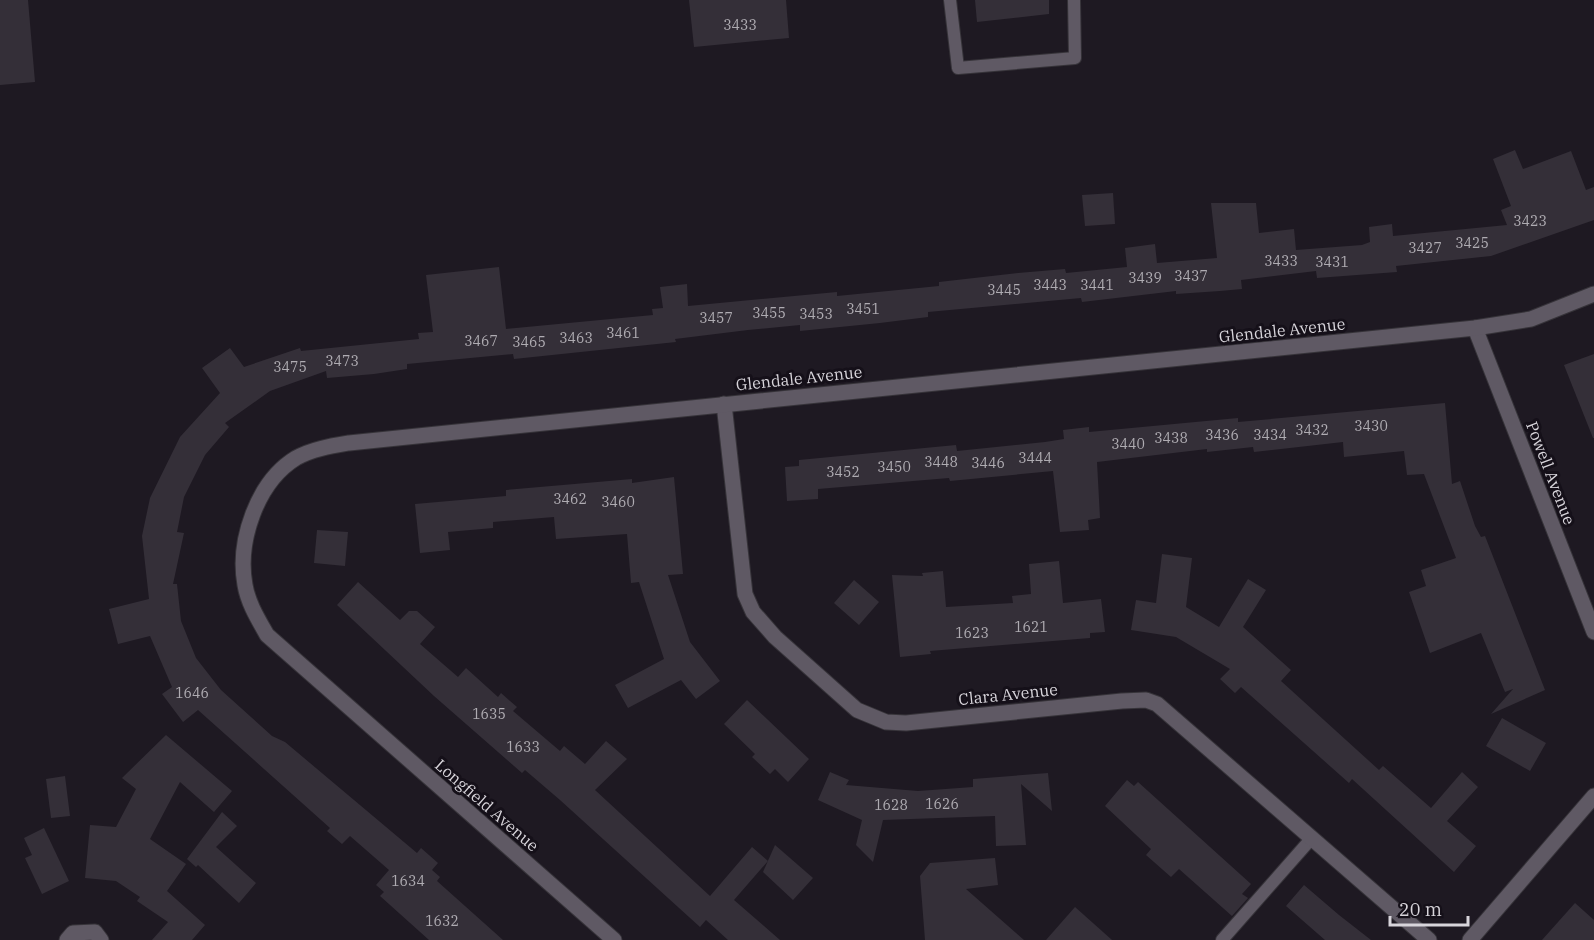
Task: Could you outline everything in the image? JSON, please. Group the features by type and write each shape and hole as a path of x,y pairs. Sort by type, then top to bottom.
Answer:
{"street":[{"name":"Glendale Avenue","path":"337,698 267,635 254,614 244,584 244,550 256,508 279,473 297,458 323,447 1475,327 1531,319 1594,294"},
{"name":"Powell Avenue","path":"1475,327 1594,632"},
{"name":"Clara Avenue","path":"724,404 745,594 753,612 775,637 858,710 886,722 906,723 1146,700 1157,704 1429,940"},
{"name":"Longfield Avenue","path":"337,698 614,940"},
{"path":"1470,940 1594,796"},
{"path":"66,940 73,933 95,932 101,940"}],"lane":[{"path":"951,0 958,68 1075,58 1074,0"},
{"path":"1222,940 1311,839"}],"building":[{"path":"0,0 28,0 35,82 0,85"},
{"path":"689,0 786,0 789,38 694,47"},
{"path":"975,0 1049,0 1049,14 977,22"},
{"path":"1515,150 1523,169 1571,151 1586,190 1594,187 1594,220 1491,256 1396,266 1397,272 1317,278 1316,271 1241,280 1242,289 1176,294 1176,291 1082,302 1081,298 928,312 928,317 800,331 800,325 675,339 676,342 514,359 513,354 407,364 407,369 374,374 327,378 326,371 270,391 225,423 229,427 205,455 184,497 177,532 184,533 173,584 177,584 181,621 196,658 221,690 272,736 285,742 417,853 421,848 438,863 432,870 440,877 437,881 503,940 429,940 380,896 384,892 376,885 389,870 350,836 342,844 327,831 330,828 198,710 183,722 162,694 172,687 150,636 118,644 109,609 149,599 142,536 150,498 180,437 220,393 202,368 230,348 244,367 300,348 301,351 419,339 418,333 433,332 426,275 499,267 506,329 653,315 652,309 663,308 660,287 687,284 688,306 837,292 837,296 939,286 939,282 1018,273 1065,269 1066,273 1127,267 1125,248 1155,244 1157,263 1217,258 1211,203 1256,203 1259,233 1294,229 1296,250 1362,245 1370,242 1369,227 1392,224 1393,236 1507,225 1501,210 1511,206 1493,159"},
{"path":"1113,193 1115,224 1085,226 1082,195"},
{"path":"1594,354 1594,438 1593,438 1564,365"},
{"path":"1445,403 1452,484 1460,481 1475,526 1481,537 1485,536 1545,690 1491,714 1513,689 1505,692 1481,633 1430,653 1409,592 1426,586 1421,570 1456,558 1424,474 1407,475 1404,451 1344,457 1343,442 1254,452 1253,447 1207,452 1207,449 1097,462 1100,518 1088,520 1089,530 1060,532 1053,471 950,481 949,478 818,489 818,499 787,501 785,467 799,466 799,460 956,445 957,451 1045,442 1064,439 1063,430 1089,427 1089,432 1238,418 1238,422"},
{"path":"674,477 683,574 668,575 690,642 720,681 696,699 681,680 628,708 615,685 664,659 639,582 631,583 627,534 556,539 554,517 493,522 493,528 448,532 450,550 420,553 415,504 506,496 506,490 632,479 632,483"},
{"path":"317,530 348,532 345,566 314,563"},
{"path":"1162,554 1192,558 1186,607 1219,627 1248,579 1266,590 1243,627 1291,670 1281,681 1379,770 1383,766 1431,808 1462,772 1478,787 1447,821 1476,846 1454,872 1352,779 1349,783 1241,687 1235,693 1220,679 1230,669 1176,637 1131,630 1136,600 1156,603"},
{"path":"1059,561 1063,603 1101,599 1105,632 1090,633 1090,638 930,651 931,654 900,657 892,575 923,576 922,573 943,571 946,607 1013,603 1012,596 1031,594 1029,564"},
{"path":"854,580 879,602 859,625 834,603"},
{"path":"358,582 400,620 409,611 417,611 435,627 420,644 458,677 466,668 498,697 501,693 517,707 513,711 560,751 564,746 585,764 606,741 627,759 595,790 710,896 752,847 768,861 734,900 780,940 728,940 706,920 700,927 560,800 525,770 522,773 434,696 337,605"},
{"path":"747,700 809,759 788,782 775,769 770,774 752,757 755,754 724,724"},
{"path":"1502,718 1546,743 1530,771 1486,746"},
{"path":"166,735 232,791 214,812 180,782 150,839 186,864 167,891 205,925 192,940 152,940 168,922 137,901 140,897 116,881 85,878 90,825 116,827 136,789 122,778"},
{"path":"830,772 849,780 846,785 918,791 973,787 973,779 1048,773 1052,811 1021,784 1026,845 996,846 995,816 883,820 873,862 856,845 862,820 818,800"},
{"path":"65,776 70,816 51,818 46,779"},
{"path":"1127,780 1134,786 1138,782 1251,884 1242,894 1248,898 1232,916 1179,869 1171,877 1146,855 1151,849 1105,806"},
{"path":"222,812 237,826 216,847 256,883 239,903 198,865 196,867 187,859"},
{"path":"44,828 69,881 42,894 25,858 32,855 24,838"},
{"path":"775,845 813,878 793,900 763,872"},
{"path":"995,858 998,885 966,889 1024,940 925,940 920,876 930,863"},
{"path":"1304,885 1371,940 1325,940 1286,906"},
{"path":"1575,903 1594,920 1594,940 1542,940"},
{"path":"1075,907 1112,940 1046,940"}]}
